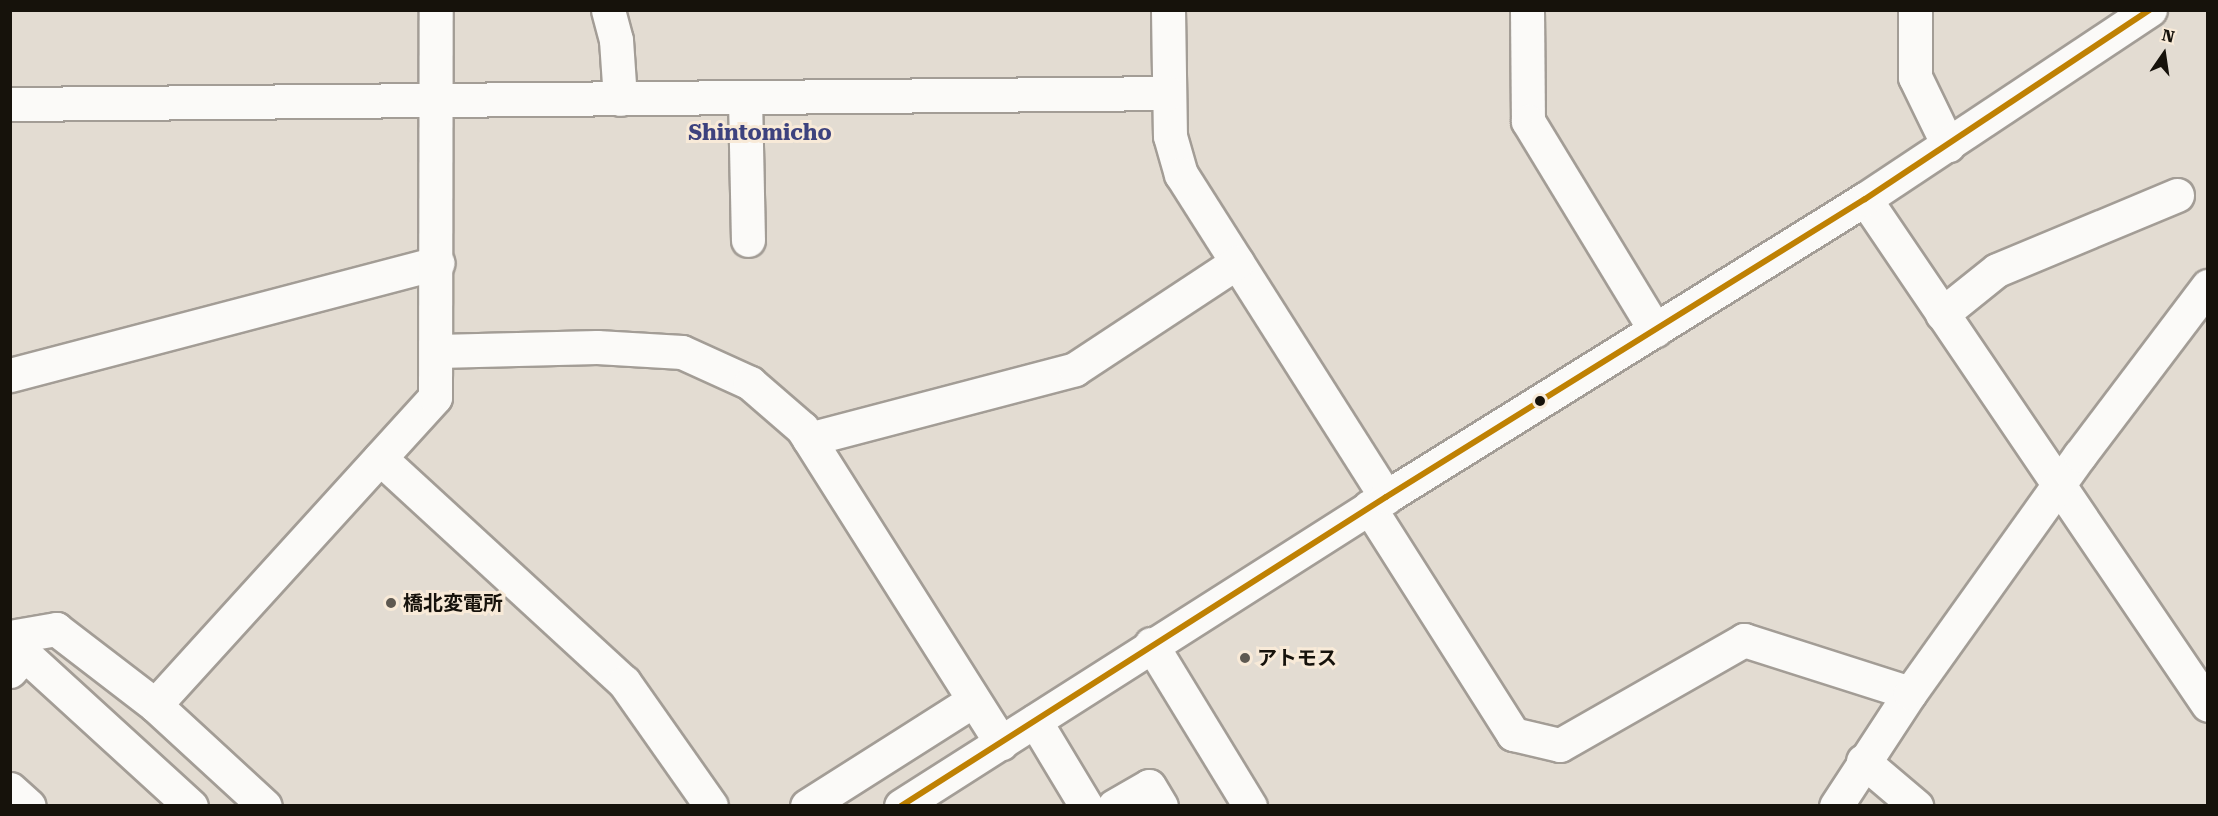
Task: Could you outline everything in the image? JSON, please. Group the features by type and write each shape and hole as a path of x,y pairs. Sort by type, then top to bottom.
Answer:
{"street":[{"path":"155,705 435,397 438,351 436,10"},
{"path":"608,10 616,40 620,99"},
{"path":"1168,10 1170,136 1181,174 1237,262 1513,734 1560,745 1744,640 1910,693"},
{"path":"1527,10 1528,122 1654,330"},
{"path":"1915,10 1915,77 1948,145"},
{"path":"901,806 1151,644 1865,199 2150,10"},
{"path":"10,104 1168,93"},
{"path":"745,98 748,240"},
{"path":"1942,314 1997,270 2177,195"},
{"path":"1865,199 2057,488 2208,705"},
{"path":"809,439 1075,369 1237,262"},
{"path":"10,375 438,263"},
{"path":"1836,806 1863,761 1910,693 2057,488 2208,286"},
{"path":"438,351 597,347 682,352 750,383 802,428 971,702 1001,743"},
{"path":"380,458 624,682 711,806"},
{"path":"191,806 14,651 56,629 155,705 265,806"},
{"path":"1151,644 1250,806"},
{"path":"807,806 971,702"},
{"path":"1035,721 1086,806"},
{"path":"1863,761 1916,806"},
{"path":"1114,806 1149,786 1161,806"},
{"path":"10,789 29,806"}],"transit line":[{"path":"901,806 1386,497 1865,199 2150,10"}],"place":[{"name":"橋北変電所","path":"391,603"},
{"name":"アトモス","path":"1245,658"}],"district":[{"name":"Shintomicho","path":"760,133"}]}
